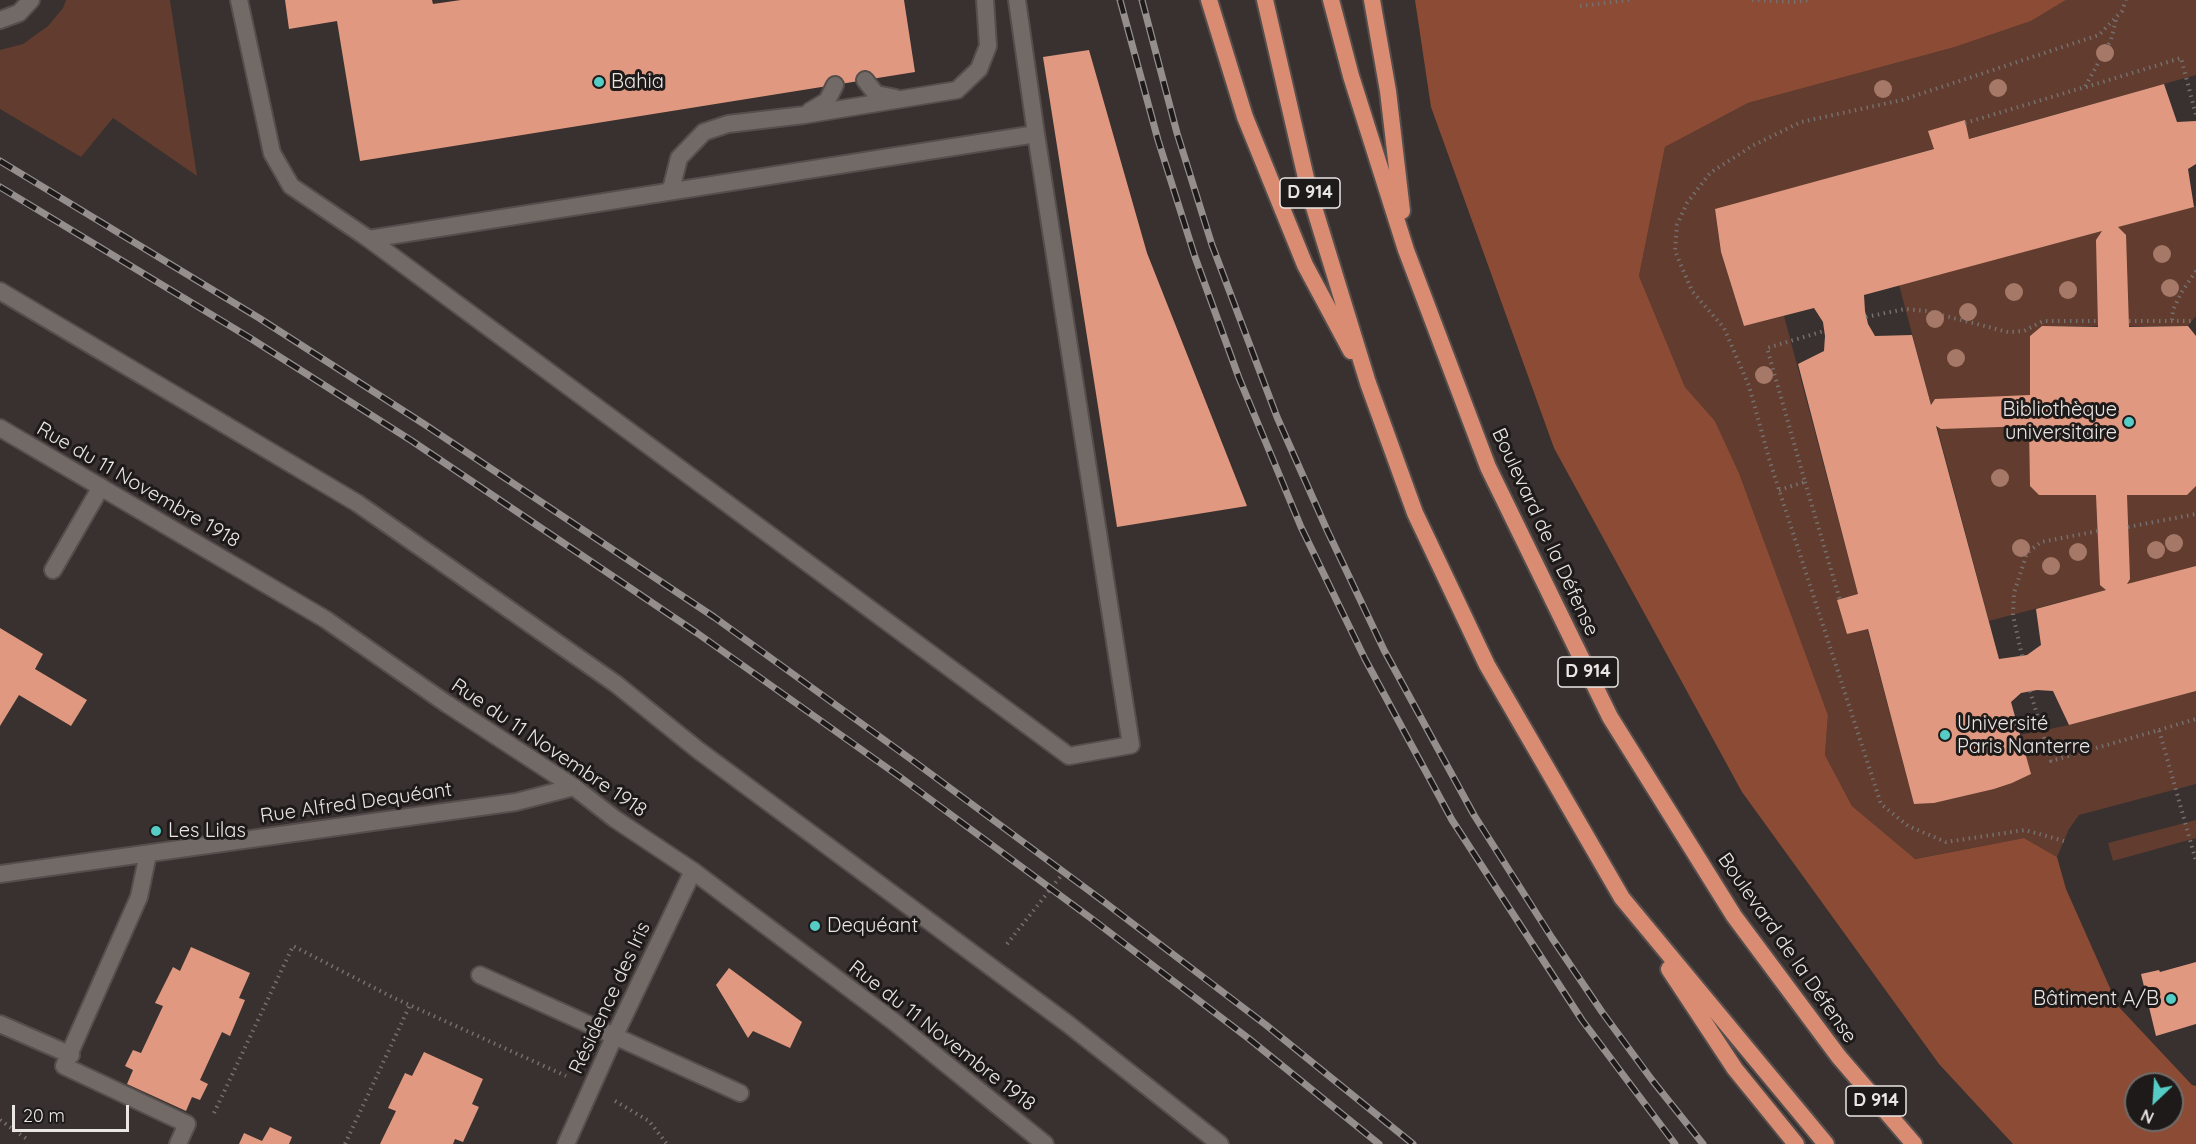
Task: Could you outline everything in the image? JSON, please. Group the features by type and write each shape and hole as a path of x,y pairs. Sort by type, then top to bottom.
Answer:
{"highway":[{"path":"1209,0 1245,117 1300,254 1368,383"},
{"name":"D 914","path":"1265,0 1309,191 1368,383 1415,513 1487,665 1622,898 1826,1144"},
{"name":"Boulevard de la Défense","path":"1331,0 1351,76 1406,250 1488,467 1610,717 1734,916 1839,1057 1914,1144"},
{"path":"1372,0 1388,91 1406,250"},
{"path":"1622,898 1735,1069 1796,1144"},
{"path":"1839,1057 1927,1144"}],"street":[{"path":"0,20 19,13 32,0"},
{"path":"239,0 272,153 291,186 369,239 1069,756 1131,745 1017,0"},
{"path":"668,192 672,186 679,158 704,132 728,124 804,115 957,90 979,69 988,46 985,0"},
{"path":"866,80 876,94 903,100"},
{"path":"804,115 827,101 835,84"},
{"path":"369,239 1036,134"},
{"path":"0,291 357,503 616,684 698,750 1068,1024 1220,1144"},
{"name":"Rue du 11 Novembre 1918","path":"0,428 325,619 447,704 574,787 615,819 693,871 892,1021 1045,1144"},
{"path":"53,570 101,487"},
{"name":"Rue Alfred Dequéant","path":"0,874 516,802 574,787"},
{"path":"148,854 139,897 64,1066 187,1124 178,1144"},
{"name":"Résidence des Iris","path":"566,1144 693,871"},
{"path":"480,975 740,1093"},
{"path":"0,1024 70,1055"}],"path":[{"path":"1580,6 1630,0"},
{"path":"1752,0 1794,2 1812,0"},
{"path":"2064,841 2025,830 1946,842 1908,826 1881,804 1779,490 1749,386 1724,328 1692,291 1675,251 1677,225 1687,203 1710,173 1752,146 1801,122 1902,100 2099,35 2122,11 2126,0"},
{"path":"2085,87 2111,40 2117,16"},
{"path":"1965,123 2181,58 2196,115"},
{"path":"2172,321 2173,310 2181,292 2196,271"},
{"path":"1866,317 1905,309 1926,311 2008,333 2024,331 2043,321 2098,321"},
{"path":"2129,321 2191,321"},
{"path":"1824,331 1767,348 1840,600"},
{"path":"1779,490 1805,482"},
{"path":"2128,527 2196,514"},
{"path":"2022,656 2013,615 2013,604 2014,593 2027,553 2041,542 2098,531"},
{"path":"2030,691 2051,761 2196,719"},
{"path":"2159,730 2196,861"},
{"path":"990,966 1064,872"},
{"path":"210,1123 294,946 410,1005 592,1087 649,1121 667,1144"},
{"path":"345,1144 410,1005"},
{"path":"0,1120 27,1139"}],"shaded area":[{"path":"66,0 170,0 197,176 113,118 81,157 0,109 0,50 23,44 48,26 63,8"},
{"path":"1415,0 2066,0 2031,21 1955,47 1748,103 1665,147 1639,276 1685,387 1715,421 1739,473 1828,715 1825,755 1852,806 1915,859 2024,838 2057,857 2066,889 2118,1006 2180,1072 2124,1072 2124,1132 2184,1132 2184,1076 2196,1086 2196,1144 2013,1144 1939,1064 1742,792 1554,448 1431,107"},
{"path":"2066,0 2196,0 2196,75 1715,210 1721,252 1744,326 1784,316 1914,804 1934,803 1994,789 2030,774 2020,735 2069,725 2196,691 2196,784 2079,815 2069,829 2057,857 2024,838 1914,859 1852,806 1825,755 1828,715 1739,473 1715,421 1685,387 1639,276 1665,147 1748,103 1955,47 2031,21"},
{"path":"2196,206 2196,316 2188,326 2042,326 2030,336 2030,486 2039,495 2187,495 2196,486 2196,566 1989,621 1899,285"},
{"path":"2196,820 2196,838 2113,861 2108,843"}],"building":[{"name":"Bahia","path":"285,0 432,0 433,4 461,0 904,0 915,72 360,161 337,21 289,29"},
{"path":"1089,50 1147,253 1247,506 1117,527 1043,57"},
{"name":"Bibliothèque universitaire","path":"2164,84 2177,122 2196,121 2196,164 2188,169 2194,207 2118,227 2126,235 2129,327 2188,326 2196,336 2196,486 2187,495 2127,495 2130,579 2127,584 2196,566 2196,691 2069,725 2053,691 2037,690 2021,693 2011,702 2031,774 1994,789 1934,803 1914,804 1868,629 1847,634 1837,600 1858,594 1798,364 1824,351 1823,322 1814,308 1744,326 1721,252 1715,209 1934,149 1928,131 1965,120 1969,139","holes":["2102,231 2096,240 2098,327 2042,326 2030,336 2030,395 1935,399 1931,405 1912,335 1875,336 1868,324 1864,295","1936,426 1941,429 2029,426 2030,486 2039,495 2096,495 2100,585 2106,590 2036,609 2041,645 2027,655 1999,659"]},
{"path":"0,628 43,654 35,669 87,700 71,726 19,695 0,726"},
{"path":"191,947 250,973 239,998 245,1000 230,1036 222,1032 200,1080 208,1084 200,1100 192,1097 186,1111 127,1084 133,1070 125,1066 133,1050 141,1053 163,1006 155,1003 173,967 180,971"},
{"name":"Bâtiment A/B","path":"2196,962 2196,1024 2156,1036 2141,974 2159,970 2160,972"},
{"path":"729,968 802,1022 790,1048 753,1031 748,1038 716,985"},
{"path":"424,1052 483,1079 472,1104 479,1107 463,1142 455,1139 453,1144 380,1144 396,1111 388,1108 405,1073 412,1076"},
{"path":"270,1127 292,1137 289,1144 239,1144 244,1133 262,1141"}],"railway":[{"path":"1120,0 1158,140 1195,257 1239,378 1301,527 1365,659 1452,820 1582,1020 1675,1144"},
{"path":"1142,0 1177,133 1212,245 1277,417 1384,650 1474,815 1552,938 1602,1012 1703,1144"},
{"path":"0,161 259,318 424,424 714,617 1103,901 1266,1025 1413,1144"},
{"path":"0,187 250,338 412,441 697,633 900,777 1092,919 1248,1038 1379,1144"}],"place":[{"name":"Bahia","path":"599,82"},
{"name":"Bibliothèque universitaire","path":"2129,422"},
{"name":"Université Paris Nanterre","path":"1945,735"},
{"name":"Les Lilas","path":"156,831"},
{"name":"Dequéant","path":"815,926"},
{"name":"Bâtiment A/B","path":"2171,999"}]}
